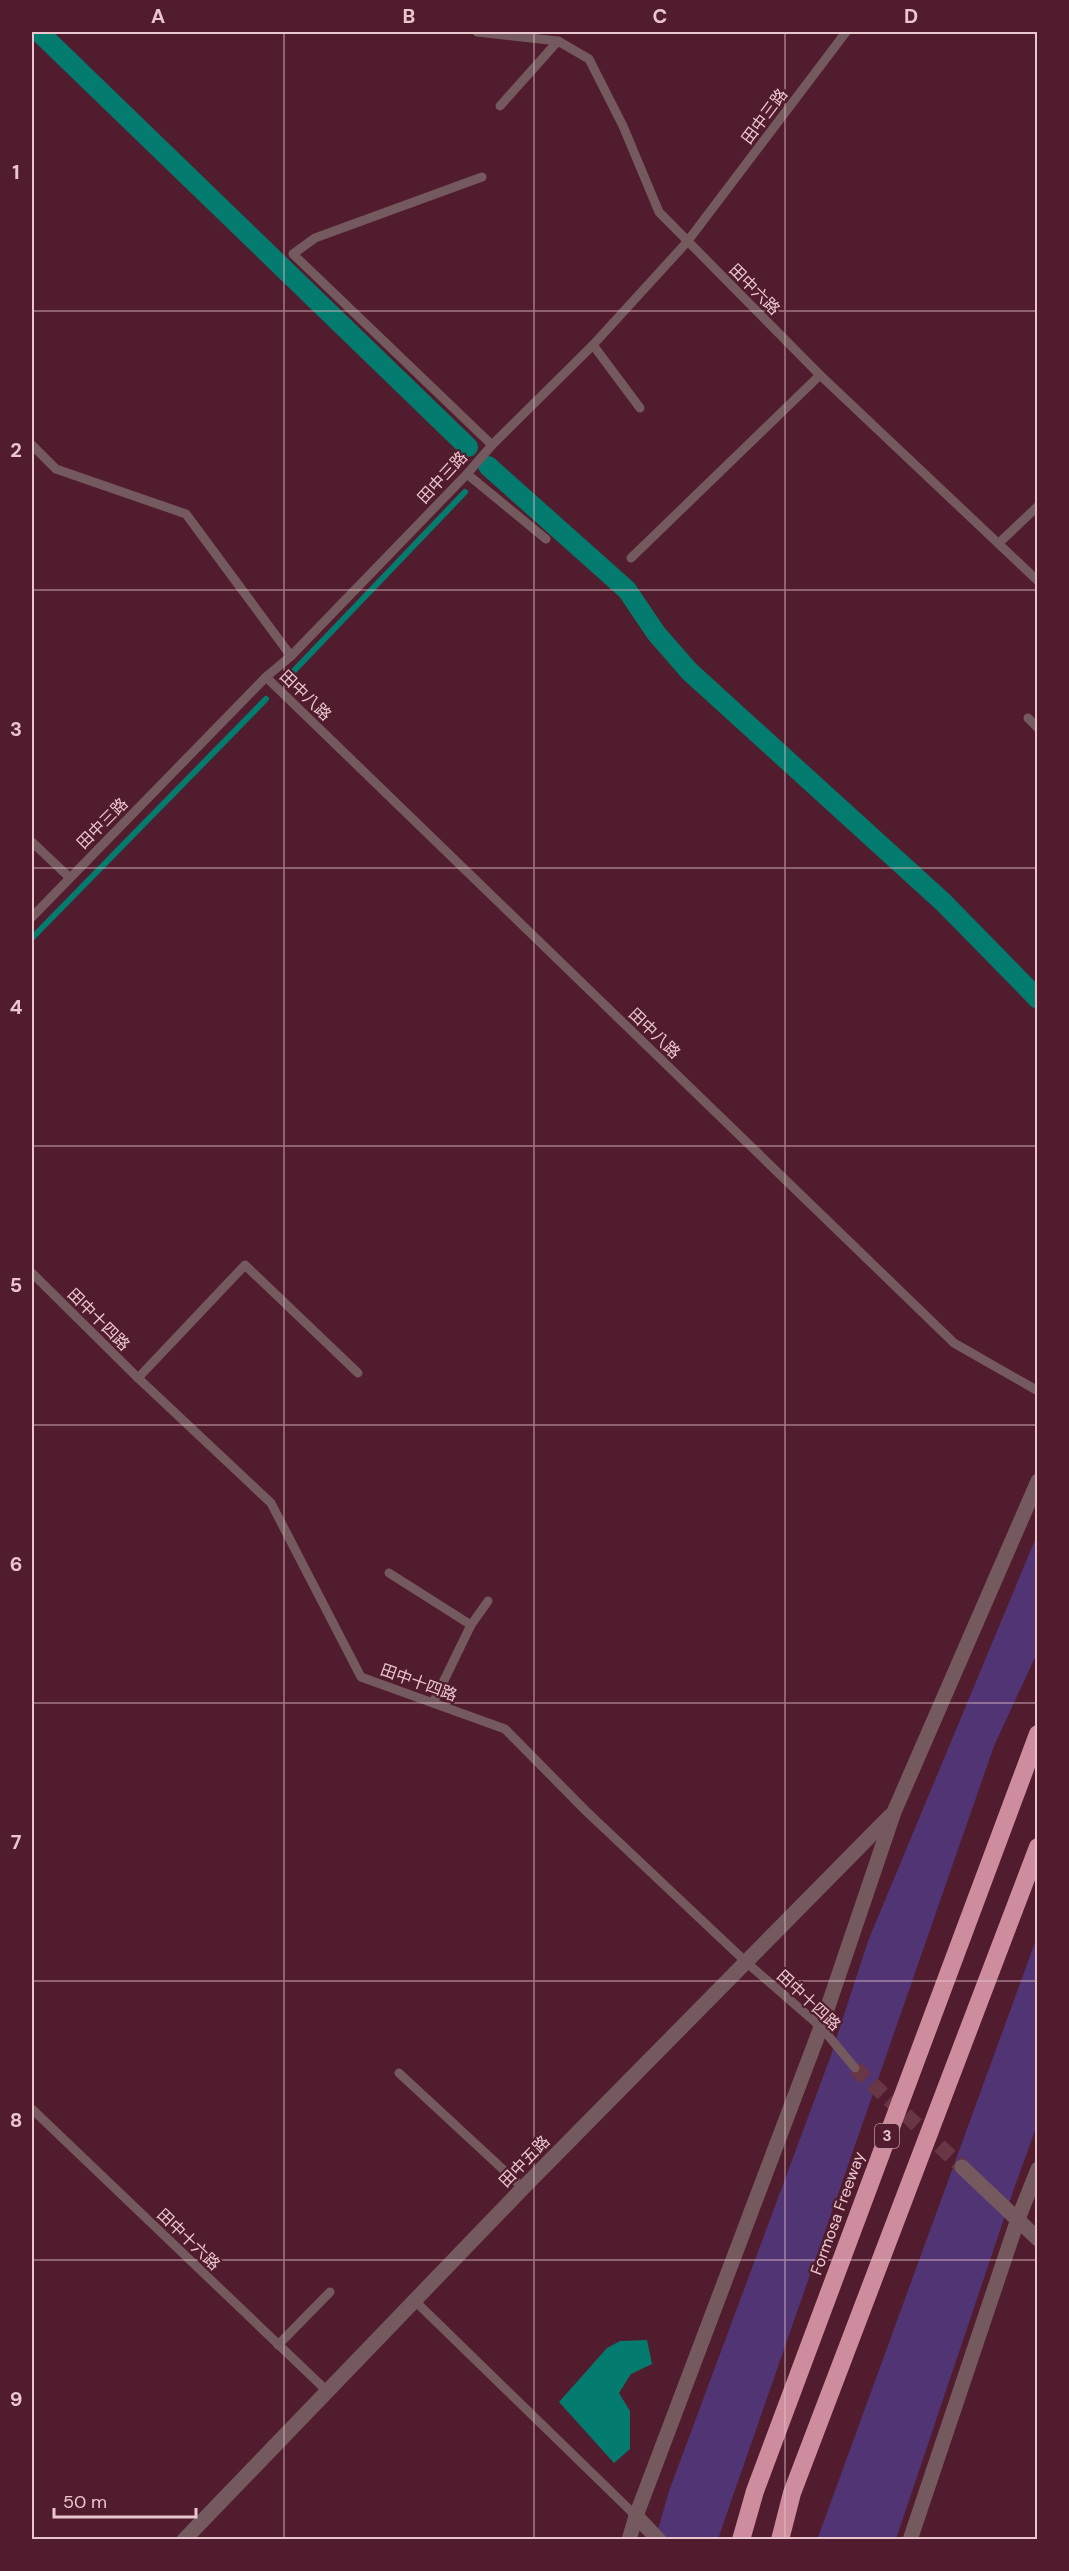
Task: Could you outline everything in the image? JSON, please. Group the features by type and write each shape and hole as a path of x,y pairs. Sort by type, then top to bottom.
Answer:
{"highway":[{"name":"Formosa Freeway","path":"741,2540 755,2491 1038,1734"},
{"name":"3","path":"780,2540 801,2471 1038,1847"}],"street":[{"path":"629,2540 636,2516 821,2027 894,1812 1038,1481"},
{"name":"田中五路","path":"184,2540 523,2188 894,1812"},
{"path":"962,2167 1038,2239"},
{"path":"910,2540 1018,2219 1038,2169"},
{"path":"636,2516 659,2540"}],"lane":[{"name":"田中六路","path":"477,32 558,41 589,59 623,126 659,212 820,375 1038,581"},
{"name":"田中三路","path":"32,918 69,877 266,677 291,656 467,474 492,445 593,345 687,242 846,32"},
{"path":"500,106 558,41"},
{"path":"482,177 315,238 293,254 492,445"},
{"path":"593,345 640,408"},
{"path":"631,558 820,375"},
{"name":"田中八路","path":"32,445 56,469 186,514 291,656"},
{"path":"467,474 546,539"},
{"path":"999,543 1038,506"},
{"name":"田中八路","path":"266,677 954,1343 1038,1391"},
{"path":"1028,718 1038,728"},
{"path":"32,842 69,877"},
{"path":"138,1378 245,1265 358,1373"},
{"name":"田中十四路","path":"32,1273 138,1378 271,1503 361,1677 504,1729 587,1812 746,1962 821,2027 855,2068"},
{"path":"389,1573 471,1625"},
{"path":"433,1703 471,1625 488,1601"},
{"path":"399,2073 523,2188"},
{"name":"田中十六路","path":"32,2109 326,2390"},
{"path":"278,2344 330,2292"},
{"path":"415,2301 636,2516"}],"shaded area":[{"path":"1037,1535 1037,1653 994,1746 718,2539 655,2540 669,2491 830,2058 868,1941"},
{"path":"1037,1937 1037,2125 896,2539 817,2540"},
{"path":"647,2340 652,2364 631,2374 619,2393 630,2411 630,2449 614,2463 559,2402 607,2348 620,2341"}],"waterway":[{"path":"39,32 468,447"},
{"path":"488,466 627,590 656,633 689,671 943,902 1038,999"},
{"path":"288,677 465,492"},
{"path":"32,938 266,699"}],"tunnel":[{"path":"855,2068 962,2167"}]}
